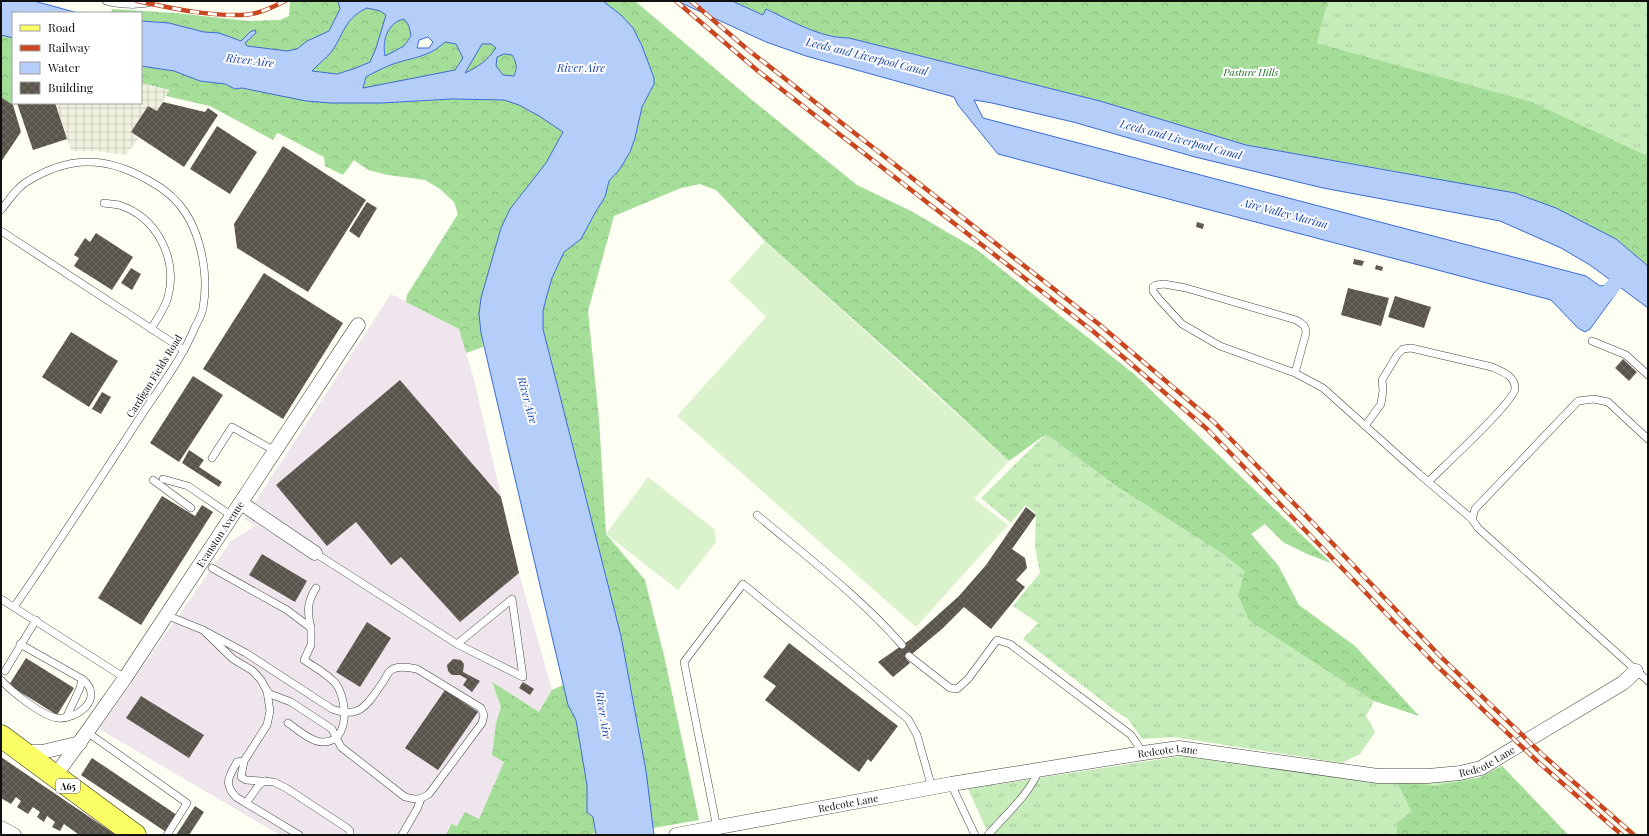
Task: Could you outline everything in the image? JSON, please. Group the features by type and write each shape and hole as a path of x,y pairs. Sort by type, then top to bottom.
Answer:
{"main road":[{"name":"A65","path":"1,736 132,834"}],"street":[{"name":"Evanston Avenue","path":"55,776 125,678 358,325"},
{"path":"241,503 315,552"},
{"name":"Redcote Lane","path":"676,835 951,784 1179,748 1378,776 1428,776 1460,773 1480,768 1623,683 1636,671"},
{"path":"23,752 42,752 84,737"},
{"path":"1,828 14,835"}],"lane":[{"path":"106,1 134,4 155,1"},
{"name":"Cardigan Fields Road","path":"1,210 27,181 71,162 115,164 165,189 179,204 198,240 204,268 205,288 203,310 184,350 49,557 14,607"},
{"path":"104,203 120,206 134,212 146,221 157,234 166,250 170,267 171,283 168,298 152,329"},
{"path":"1,231 184,350"},
{"path":"1295,373 1306,333 1306,328 1302,323 1186,288 1164,284 1153,287 1153,292 1182,324 1220,346 1295,373 1323,388 1428,482 1472,519 1478,528 1648,682"},
{"path":"1592,342 1626,355 1648,375"},
{"path":"1365,426 1381,404 1383,390 1382,380 1397,355 1403,349 1412,348 1492,367 1505,372 1511,378 1515,389 1510,400 1495,417 1428,482"},
{"path":"1472,519 1475,509 1578,401 1594,399 1608,402 1648,439"},
{"path":"212,458 232,427 275,451"},
{"path":"163,479 188,486 232,516"},
{"path":"153,480 191,508"},
{"path":"757,515 848,591 879,619 902,645"},
{"path":"315,552 457,644 523,677 512,599 457,644"},
{"path":"212,568 287,610 311,628"},
{"path":"717,828 684,662 743,584 908,720 917,735 932,788"},
{"path":"288,723 310,738 323,742 336,738 344,728 345,713 337,685 332,679 304,660 311,645 311,628 308,615 310,598 316,588"},
{"path":"1,599 125,678"},
{"path":"166,615 203,630 246,653 332,709 345,713 353,713 363,708 390,671 399,667 406,667 417,669 481,708 484,715 482,722 429,794 421,799 414,800 404,797 341,747 332,728 292,702 270,694 261,680 252,671 233,659 203,630"},
{"path":"5,671 20,644 36,620"},
{"path":"910,656 950,688 957,689 968,679 997,640 1010,644 1131,735 1143,753"},
{"path":"1,680 13,693 51,717 58,718 79,712 87,706 90,701 91,691 88,684 82,679 20,644"},
{"path":"66,716 80,688 82,679"},
{"path":"267,690 270,711 267,725 244,761 241,776 246,780 274,782 286,788 347,828 350,831 350,835"},
{"path":"84,737 187,803 166,835"},
{"path":"244,761 237,762 228,779 228,785 236,797 299,835"},
{"path":"988,835 1020,801 1034,783 1039,770"},
{"path":"246,803 259,785 265,781"},
{"path":"951,784 975,835"},
{"path":"402,835 421,799"}],"shaded area":[{"path":"142,83 169,90 157,111 148,106 131,132 139,138 126,155 96,151 71,151 55,104 142,104"},
{"path":"391,294 459,329 474,379 519,573 552,690 539,712 492,683 501,707 496,723 504,762 479,819 457,826 450,824 446,835 280,835 99,729 231,541 255,526 244,519"}],"green space":[{"path":"290,1 338,1 340,9 329,31 307,41 297,49 287,51 247,46 245,43 256,33 255,30 250,32 241,41 219,33 204,32 169,23 142,21 142,12 111,12 112,9 175,13 249,21 280,20 289,16"},
{"path":"603,1 635,1 752,100 857,185 911,211 976,249 1134,374 1331,563 1307,554 1283,542 1265,524 1251,534 1278,565 1299,605 1355,646 1419,716 1374,701 1249,620 1238,595 1245,572 1223,554 1116,486 1046,434 1009,461 927,385 765,241 716,190 700,184 681,188 614,216 588,311 599,419 606,534 645,580 665,660 699,820 653,828 646,771 543,329 543,311 552,278 564,252 581,239 605,197 609,181 620,169 630,152 635,138 642,107 654,84 642,46 621,15"},
{"name":"Pasture Hills","path":"732,1 1328,1 1317,43 1532,102 1648,156 1648,266 1616,239 1588,226 1427,177 1246,145 1100,101 849,38 827,35 806,28 766,9 763,15"},
{"path":"1328,1 1648,1 1648,156 1532,102 1317,43"},
{"path":"367,8 381,11 386,15 370,62 337,74 312,71 332,51 345,26 359,12"},
{"path":"404,19 409,26 411,35 404,46 385,57 385,39 387,34 393,24"},
{"path":"1,35 12,38 12,104 15,104 13,105 1,97"},
{"path":"445,42 456,44 463,58 455,70 363,88 366,77 388,66 431,52"},
{"path":"482,44 491,44 496,48 486,60 464,74"},
{"path":"504,54 512,55 516,62 514,76 503,75 496,66 497,57"},
{"path":"142,66 174,71 200,81 225,84 235,89 242,88 331,103 381,103 452,99 504,100 519,105 563,132 546,163 510,209 501,228 481,298 479,314 483,347 466,353 459,329 406,302 407,295 458,214 454,202 440,189 425,180 388,175 368,170 354,160 343,175 325,166 324,157 280,134 277,133 273,140 210,106 166,96 169,90 142,83"},
{"path":"765,241 1009,461 974,499 1008,525 916,627 677,416 766,317 729,281"},
{"path":"1046,434 1116,486 1223,554 1382,686 1366,716 1375,732 1360,754 1342,763 1174,737 1142,739 1128,719 1114,710 1023,639 1038,623 1013,606 1040,573 1035,547 1036,513 1025,505 1011,523 981,498"},
{"path":"648,477 715,530 716,542 678,590 606,534"},
{"path":"492,682 539,712 552,690 563,685 568,705 576,720 587,785 587,812 593,817 595,833 585,835 446,835 451,824 457,826 465,812 479,819 504,762 492,755 496,723 501,707"},
{"path":"1181,756 1377,783 1478,778 1502,766 1568,835 989,835 968,789"},
{"path":"1502,766 1568,835 1396,835 1398,822 1412,812 1397,782 1435,786 1478,778"}],"water":[{"path":"1,1 34,1 74,12 12,12 12,38 1,35"},
{"name":"River Aire","path":"338,1 603,1 621,15 633,28 642,46 654,78 654,84 642,107 635,138 630,152 620,169 609,181 605,197 581,239 564,252 552,278 543,311 543,329 621,636 646,771 654,835 596,835 593,817 587,812 587,785 576,720 568,705 481,333 479,314 481,298 501,228 510,209 546,163 563,132 519,105 504,100 452,99 381,103 331,103 306,101 242,88 235,89 225,84 200,81 174,71 142,66 142,21 169,23 204,32 219,33 241,41 250,32 255,30 256,33 245,43 247,46 287,51 297,49 307,41 329,31 340,9","holes":["367,8 380,11 386,15 370,62 337,74 312,71 332,51 349,21 359,12","404,19 409,26 411,36 404,46 385,56 384,44 387,33 393,24","428,37 433,42 429,48 417,48 419,40","445,42 456,44 463,58 455,70 363,88 366,77 371,74 396,63 425,55 438,48","482,44 491,44 496,48 482,63 465,73","504,54 512,55 516,66 514,76 503,75 496,66 497,57"]},
{"name":"Leeds and Liverpool Canal","path":"677,1 732,1 763,15 766,9 806,28 827,35 849,38 1100,101 1246,145 1515,193 1556,208 1616,239 1648,266 1648,308 1590,265 1561,248 1500,221 1323,188 1195,157 1073,122 974,100 983,118 1586,276 1600,286 1605,285 1617,292 1590,329 1585,332 1578,328 1551,300 998,154 958,105 954,97 806,56 766,42"}],"building":[{"path":"1,97 13,105 21,132 1,162"},
{"path":"163,102 205,112 208,108 218,115 184,167 131,132 148,106 157,111"},
{"path":"17,104 55,104 67,139 33,150"},
{"path":"217,126 257,152 230,194 190,169"},
{"path":"283,146 366,200 308,292 237,248 234,224"},
{"path":"367,202 377,208 359,238 349,231"},
{"path":"1197,222 1204,224 1203,229 1196,227"},
{"path":"96,233 133,257 112,290 74,266 79,258 74,255 85,238 90,242"},
{"path":"1354,259 1364,261 1362,266 1353,264"},
{"path":"1376,265 1383,267 1382,271 1375,269"},
{"path":"131,268 141,274 132,290 121,283"},
{"path":"264,273 343,323 283,419 203,369"},
{"path":"1348,288 1389,298 1381,326 1341,315"},
{"path":"1395,296 1431,307 1424,328 1388,317"},
{"path":"71,332 118,361 89,407 42,377"},
{"path":"1623,359 1637,372 1629,381 1615,368"},
{"path":"193,376 223,395 179,462 150,443"},
{"path":"400,380 501,497 519,573 460,622 401,557 391,565 356,522 327,546 276,485"},
{"path":"102,392 111,397 101,414 92,409"},
{"path":"189,450 204,460 199,467 222,482 219,487 182,463"},
{"path":"162,496 195,516 202,505 213,512 141,625 98,598"},
{"path":"1026,507 1036,515 1012,549 1025,558 1027,568 1016,580 1025,587 991,629 964,607 942,629 906,659 910,663 893,677 878,662 911,639 959,596 986,565"},
{"path":"262,554 307,581 295,602 249,575"},
{"path":"367,622 391,638 360,687 336,672"},
{"path":"789,643 898,726 871,762 868,759 859,772 765,700 776,686 763,677"},
{"path":"26,658 74,688 57,715 9,685"},
{"path":"453,659 461,660 464,664 463,672 480,681 472,692 463,685 467,679 460,675 452,675 448,671 447,665"},
{"path":"523,682 534,689 530,695 519,688"},
{"path":"445,690 478,712 438,770 405,748"},
{"path":"141,696 204,735 189,758 126,718"},
{"path":"1,757 116,835 78,835 64,824 60,831 52,827 55,822 47,816 44,822 37,817 40,812 33,807 28,814 17,807 21,801 16,797 11,804 1,798"},
{"path":"92,758 177,815 166,832 81,775"},
{"path":"195,806 204,812 189,835 176,835"}],"waterway":[{"name":"Aire Valley Marina","path":"1594,299 1605,295 1627,270"}],"railway":[{"path":"137,1 176,9 228,15 247,15 269,9 285,1"},
{"path":"676,1 758,71 1094,332 1207,429 1435,664 1538,762 1622,835"},
{"path":"691,1 747,49 1100,325 1214,422 1441,657 1544,756 1634,835"}]}
